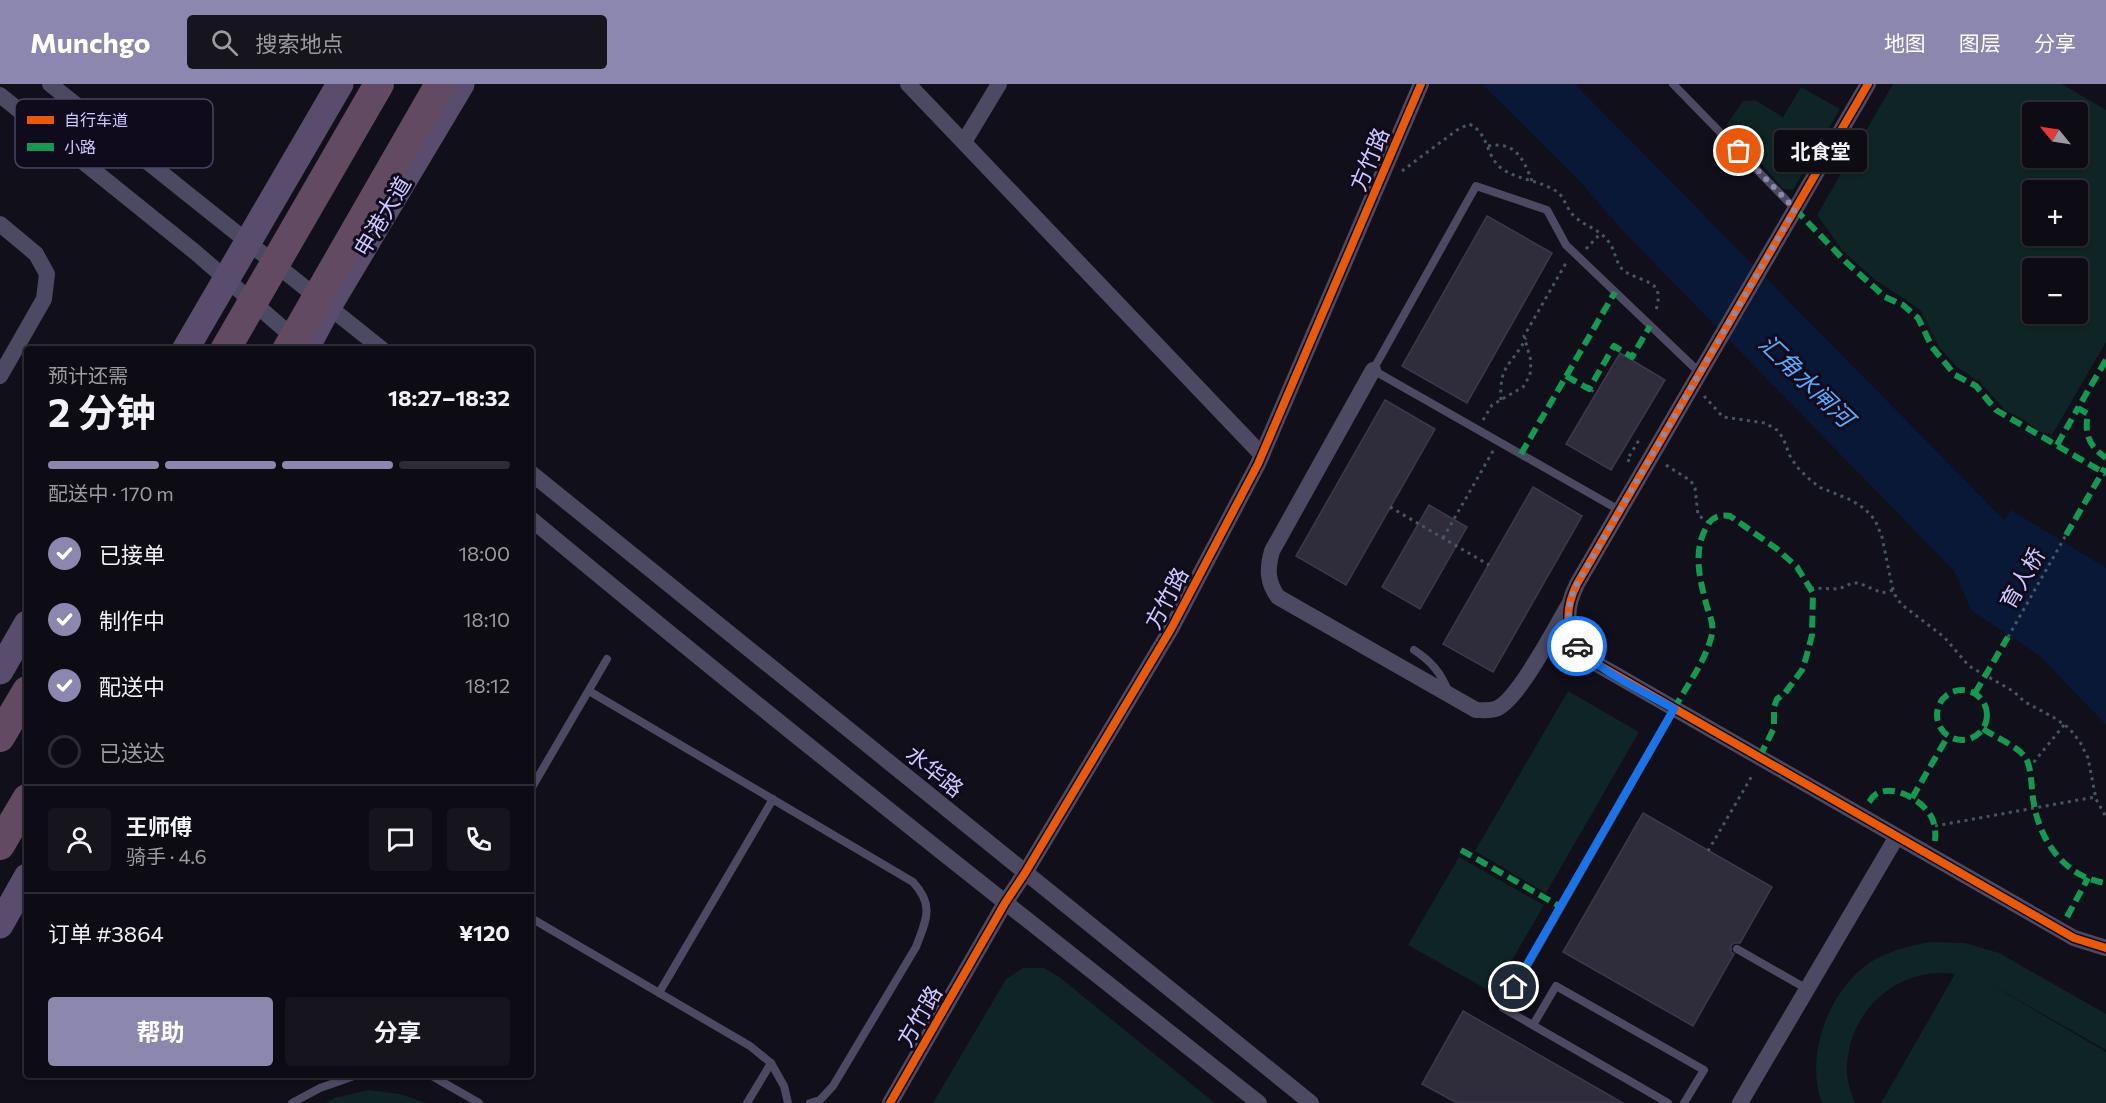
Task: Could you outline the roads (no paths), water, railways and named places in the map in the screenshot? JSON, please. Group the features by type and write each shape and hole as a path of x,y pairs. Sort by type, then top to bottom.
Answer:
{"highway":[{"path":"227,346 380,84"},
{"path":"303,346 440,84"},
{"path":"0,737 24,696"},
{"path":"0,845 24,804"}],"main road":[{"path":"187,346 340,84"},
{"name":"申港大道","path":"303,346 461,84"},
{"path":"0,671 24,629"},
{"path":"0,925 24,882"}],"street":[{"path":"50,84 69,99"},
{"path":"908,84 1262,455"},
{"path":"964,142 999,84"},
{"name":"方竹路","path":"890,1103 1005,903 1171,629 1262,455 1421,84"},
{"path":"1373,370 1272,552 1268,570 1269,580 1278,597 1449,695 1476,710 1496,709 1509,700 1521,684 1568,606 1577,584 1619,510 1868,84"},
{"path":"0,95 15,107"},
{"path":"90,168 226,279 298,346"},
{"path":"156,168 378,346"},
{"path":"0,224 36,254 47,274 44,299 0,376"},
{"name":"水华路","path":"534,475 1311,1103"},
{"path":"534,522 650,619 1258,1103"},
{"path":"1568,606 1571,635 1584,655 2074,938 2106,948"},
{"path":"1740,1103 1896,837"}],"lane":[{"path":"1674,84 1795,209"},
{"path":"1619,510 1373,370 1476,186 1546,210 1566,245 1696,378"},
{"path":"1414,650 1433,664 1449,695"},
{"path":"534,784 607,659"},
{"path":"588,691 914,882 924,893 927,907 924,925 916,947 833,1086 820,1100 810,1103"},
{"path":"1668,1103 1503,1008 1674,709"},
{"path":"660,993 773,799"},
{"path":"534,920 750,1046 771,1063 784,1086 788,1103"},
{"path":"1737,949 1807,989"},
{"path":"1533,1025 1556,986 1704,1070 1684,1103"},
{"path":"747,1103 771,1063"},
{"path":"292,1103 321,1088 348,1078"},
{"path":"435,1078 479,1103"}],"water":[{"name":"汇角水闸河","path":"1482,84 1575,84 2004,520 2011,510 2106,568 2106,725 2040,656 1972,611 1954,571 1622,230 1578,179"}],"place":[{"name":"北食堂","path":"1739,151"}]}
